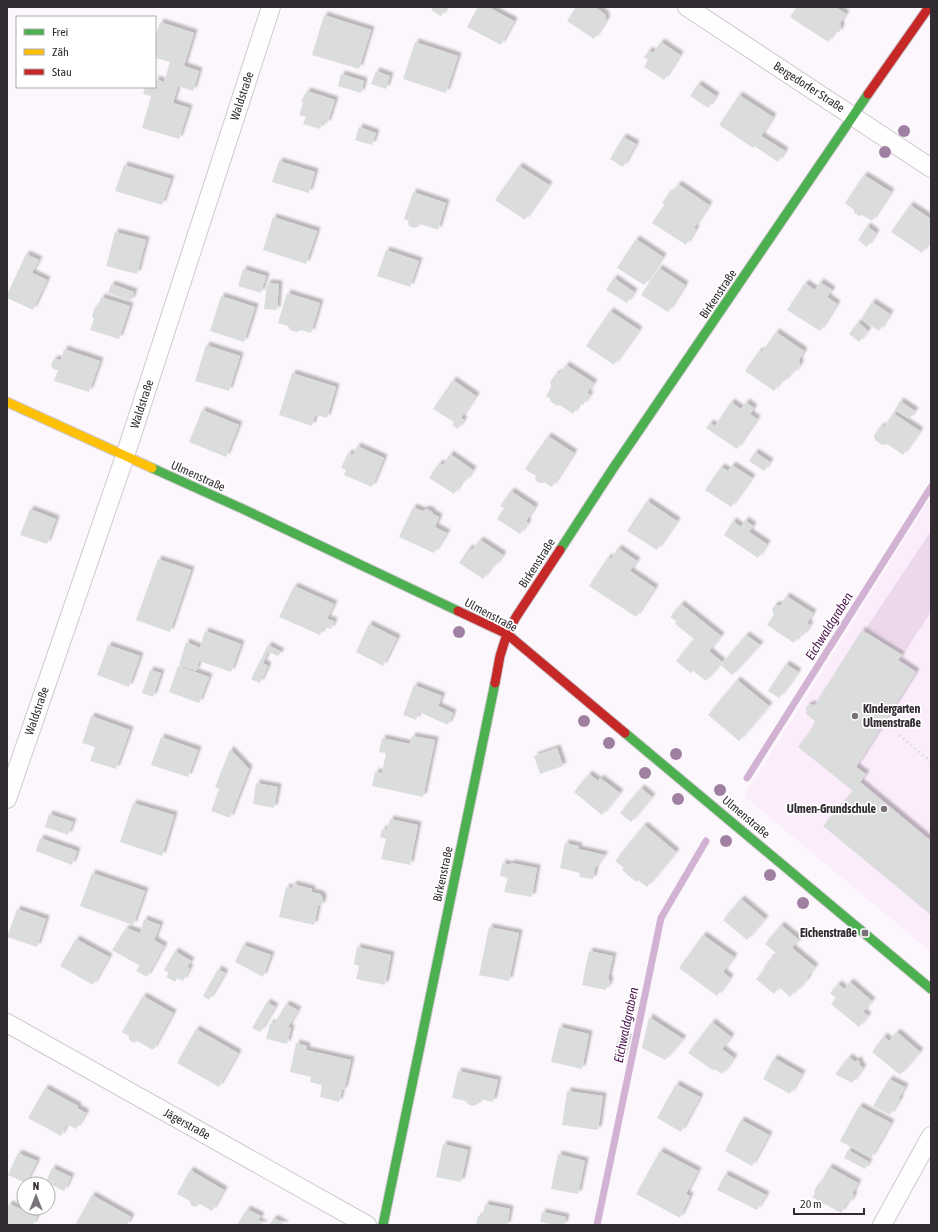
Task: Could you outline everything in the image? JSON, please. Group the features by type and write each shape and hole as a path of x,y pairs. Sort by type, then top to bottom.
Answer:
{"street":[{"name":"Waldstraße","path":"7,799 125,456 271,7"},
{"name":"Bergedorfer Straße","path":"687,7 931,168"},
{"name":"Birkenstraße","path":"382,1225 500,656 507,634 516,617 617,463 929,7"},
{"name":"Ulmenstraße","path":"7,402 250,513 507,634 931,989"},
{"name":"Jägerstraße","path":"7,1023 367,1225"},
{"path":"882,1225 931,1136"}],"path":[{"path":"899,735 931,762"}],"shaded area":[{"path":"931,497 931,952 744,796"},
{"path":"931,531 931,612 906,650 867,627"}],"building":[{"path":"433,7 447,7 441,16 431,10"},
{"path":"478,7 488,7 514,21 501,45 467,27"},
{"path":"576,7 595,7 606,15 605,18 607,19 594,39 567,21"},
{"path":"797,7 835,7 846,14 840,23 841,28 839,32 834,33 828,42 790,17"},
{"path":"324,15 371,30 359,69 312,55"},
{"path":"160,22 194,33 184,66 199,71 193,91 178,86 173,103 189,108 179,139 142,128 151,96 143,94 145,88 156,88 156,79 164,82 170,62 156,58 156,35"},
{"path":"415,42 458,56 446,93 403,79"},
{"path":"661,42 680,55 664,80 644,67 648,60 644,57 649,50 653,53"},
{"path":"376,71 390,76 386,89 371,84"},
{"path":"341,74 364,81 361,93 338,86"},
{"path":"698,84 716,96 708,108 690,96"},
{"path":"307,91 335,100 327,124 322,122 320,129 303,124 306,117 299,115 303,103 301,101"},
{"path":"739,95 773,117 761,136 785,151 778,162 754,146 753,148 719,125"},
{"path":"359,127 376,133 372,145 355,140"},
{"path":"623,137 636,144 623,167 610,159"},
{"path":"279,161 315,172 309,193 272,182"},
{"path":"124,165 171,179 162,205 115,191"},
{"path":"519,166 549,185 525,220 495,200"},
{"path":"864,175 891,192 872,221 862,215 859,216 854,213 854,210 845,203"},
{"path":"678,184 709,205 694,228 696,229 686,245 652,223 665,204 662,203"},
{"path":"413,192 446,203 438,230 420,224 415,228 409,226 409,221 404,219"},
{"path":"910,205 931,219 931,240 922,253 891,232"},
{"path":"273,217 317,231 306,264 263,250"},
{"path":"867,226 876,233 867,247 858,240"},
{"path":"115,232 146,240 137,274 106,266"},
{"path":"636,239 663,257 644,285 617,268"},
{"path":"386,250 419,261 410,287 377,276"},
{"path":"26,254 39,260 32,273 47,280 33,310 7,298"},
{"path":"659,268 685,285 668,312 641,295"},
{"path":"243,269 266,276 261,293 238,286"},
{"path":"614,278 634,292 627,303 606,290"},
{"path":"820,282 832,290 827,297 837,304 820,331 787,310 805,283 815,290"},
{"path":"267,283 279,284 277,310 264,309"},
{"path":"111,284 134,292 131,301 108,293"},
{"path":"287,293 320,303 311,333 301,330 297,332 290,330 288,326 278,323"},
{"path":"221,296 255,307 244,342 210,331"},
{"path":"101,297 130,306 119,339 90,330 94,319 92,316 95,307 98,307"},
{"path":"872,302 890,314 879,331 861,319"},
{"path":"610,311 639,330 614,365 586,346"},
{"path":"858,322 868,331 859,342 849,334"},
{"path":"776,332 804,351 799,360 800,365 793,374 791,372 785,381 780,382 774,391 745,371 759,351 762,352"},
{"path":"206,345 240,356 229,391 195,381"},
{"path":"64,349 100,361 89,392 54,381 58,370 53,369 51,365 53,360 61,360"},
{"path":"566,365 594,383 587,393 590,395 583,405 580,403 573,414 560,405 557,406 550,401 550,398 546,396 551,387 550,382"},
{"path":"292,373 336,387 327,418 315,415 312,426 279,415"},
{"path":"453,380 476,396 461,418 464,420 458,429 452,425 454,422 433,409"},
{"path":"900,401 915,411 909,419 895,410"},
{"path":"731,402 741,409 746,402 754,408 750,414 757,419 737,449 706,428 710,423 715,426"},
{"path":"202,410 239,425 226,457 189,442"},
{"path":"893,413 920,431 903,455 887,444 882,445 875,440 874,435 880,427 885,426"},
{"path":"548,436 574,453 552,487 544,482 540,483 536,481 536,476 525,469"},
{"path":"357,446 384,458 372,487 344,475 346,470 341,468 348,453 353,455"},
{"path":"755,452 770,462 764,471 749,461"},
{"path":"450,454 473,470 465,482 463,480 454,494 429,478 439,463 443,465"},
{"path":"732,465 752,478 731,507 705,490 721,467 728,471"},
{"path":"511,491 535,507 526,521 528,523 520,534 497,519 504,508 500,506"},
{"path":"647,501 677,521 657,550 627,531"},
{"path":"413,507 422,511 427,509 439,517 435,527 447,533 434,553 399,537"},
{"path":"30,509 56,519 47,544 20,535"},
{"path":"745,520 753,526 749,532 767,544 758,558 724,535 733,521 741,527"},
{"path":"480,540 503,555 495,566 493,565 483,579 459,563 469,548 472,550"},
{"path":"618,548 637,561 630,571 655,588 636,617 589,586 608,557 611,559"},
{"path":"158,559 191,570 170,632 136,620"},
{"path":"294,586 334,604 327,619 334,621 331,629 324,627 320,635 279,617"},
{"path":"786,596 813,613 807,623 810,625 803,636 800,634 794,643 767,625 774,615 772,609 775,605 781,605"},
{"path":"681,604 721,636 709,651 722,662 706,681 693,671 691,673 676,661 694,639 675,624 676,621 670,617"},
{"path":"369,624 397,638 383,666 356,652"},
{"path":"862,630 902,655 898,660 916,672 856,767 866,774 860,782 931,841 931,915 823,826 853,791 798,747 811,730 815,721 806,714 807,706 812,704 814,706"},
{"path":"205,631 241,644 231,672 199,661 196,671 179,665 186,642 200,648"},
{"path":"746,635 760,645 732,675 721,665"},
{"path":"108,645 140,656 129,687 97,675"},
{"path":"268,645 281,652 278,656 268,652 263,663 268,666 260,683 251,679"},
{"path":"786,664 798,672 779,698 768,691"},
{"path":"178,666 209,677 199,703 169,692"},
{"path":"150,670 161,673 153,697 142,693"},
{"path":"737,680 769,706 739,741 708,715"},
{"path":"414,685 442,696 438,706 453,713 448,725 419,712 416,720 403,715"},
{"path":"91,716 130,730 116,769 90,761 95,747 82,743"},
{"path":"412,736 435,740 423,797 372,786 375,772 382,773 386,753 379,752 382,738 410,744"},
{"path":"161,737 198,750 188,777 151,765"},
{"path":"557,748 563,766 540,774 534,756"},
{"path":"230,749 249,769 230,818 211,811 219,789 215,787"},
{"path":"589,774 598,781 600,778 620,793 602,815 574,792"},
{"path":"256,783 278,787 274,808 253,804"},
{"path":"641,788 652,797 631,822 620,813"},
{"path":"133,803 174,815 162,856 120,842"},
{"path":"49,814 73,822 68,835 45,827"},
{"path":"390,819 418,825 410,865 381,859 386,839 380,837 382,829 387,830"},
{"path":"644,825 676,852 647,887 638,880 636,882 622,870 624,868 615,861"},
{"path":"40,838 77,851 72,865 36,851"},
{"path":"565,843 579,846 578,849 605,855 595,868 593,879 579,877 580,873 560,868"},
{"path":"502,863 510,865 511,863 537,868 532,897 504,892 508,878 500,876"},
{"path":"92,873 145,891 133,925 80,906"},
{"path":"293,884 312,889 311,892 320,894 323,898 322,905 318,906 314,925 279,917 286,887 292,888"},
{"path":"741,899 765,919 747,940 723,920"},
{"path":"17,909 46,919 37,947 7,937"},
{"path":"144,919 160,925 154,940 164,946 147,977 136,971 140,966 112,950 126,928 140,933"},
{"path":"781,925 799,940 792,948 815,967 807,977 808,978 790,997 779,987 774,994 756,979 765,969 763,968 772,957 773,958 777,954 765,944"},
{"path":"489,927 519,933 509,981 479,975"},
{"path":"703,935 734,957 723,972 730,978 717,996 679,968"},
{"path":"76,939 109,957 93,985 60,966"},
{"path":"243,945 271,955 263,977 235,962"},
{"path":"357,947 391,955 385,985 356,979 359,966 354,964"},
{"path":"175,951 191,961 187,967 190,968 183,981 177,978 175,982 166,977 169,973 164,970"},
{"path":"589,951 613,956 608,979 610,981 606,990 582,985"},
{"path":"218,969 225,973 209,1000 203,996"},
{"path":"850,982 872,1001 863,1012 868,1016 859,1027 831,1004 836,998 830,993 838,984 844,989"},
{"path":"143,996 173,1013 153,1050 137,1041 134,1043 129,1040 129,1036 122,1032"},
{"path":"267,1002 275,1007 260,1032 252,1028"},
{"path":"286,1004 298,1010 288,1027 291,1028 287,1044 266,1039 270,1023 274,1024"},
{"path":"649,1017 683,1039 665,1060 642,1048"},
{"path":"712,1022 731,1037 722,1049 734,1058 722,1074 715,1069 714,1071 688,1053"},
{"path":"559,1027 589,1034 582,1069 551,1062"},
{"path":"196,1029 238,1053 219,1087 177,1063"},
{"path":"897,1032 920,1052 900,1075 872,1052 884,1036 889,1041"},
{"path":"619,1035 628,1037 621,1063 612,1060"},
{"path":"296,1043 307,1046 306,1050 351,1060 344,1090 342,1090 339,1102 320,1097 322,1085 310,1082 311,1077 290,1072"},
{"path":"849,1057 855,1062 857,1060 860,1062 859,1064 863,1068 852,1083 835,1074"},
{"path":"774,1058 802,1074 790,1094 763,1079"},
{"path":"458,1071 498,1080 493,1102 479,1099 478,1104 474,1106 469,1105 466,1101 452,1098"},
{"path":"889,1079 905,1087 899,1098 900,1099 890,1115 873,1106"},
{"path":"676,1084 700,1097 681,1132 657,1118"},
{"path":"45,1088 78,1106 77,1108 86,1113 76,1129 67,1124 61,1136 28,1118"},
{"path":"567,1091 603,1096 598,1130 562,1125"},
{"path":"859,1106 891,1123 871,1158 840,1141"},
{"path":"741,1120 769,1135 752,1166 725,1151"},
{"path":"443,1144 468,1150 461,1182 436,1177"},
{"path":"848,1150 869,1162 865,1169 844,1158"},
{"path":"660,1151 698,1171 686,1194 690,1196 680,1218 636,1194"},
{"path":"18,1153 37,1161 30,1176 16,1176 16,1179 8,1175"},
{"path":"558,1154 585,1161 578,1194 551,1189"},
{"path":"829,1167 858,1183 849,1204 847,1202 841,1213 812,1197 815,1194 814,1191 818,1184 820,1184"},
{"path":"52,1168 71,1177 64,1191 56,1187 56,1176 49,1176"},
{"path":"190,1170 224,1190 212,1211 200,1204 195,1207 191,1205 190,1201 177,1194"},
{"path":"725,1174 766,1195 757,1210 717,1190"},
{"path":"92,1195 131,1217 127,1225 75,1225"},
{"path":"9,1204 16,1207 16,1216 37,1216 33,1225 7,1225 7,1207"},
{"path":"485,1204 510,1209 507,1225 476,1225 478,1216 482,1217"},
{"path":"247,1209 261,1216 258,1221 265,1225 237,1225"},
{"path":"542,1212 566,1217 564,1225 540,1222"},
{"path":"274,1218 286,1225 269,1225"}],"waterway":[{"name":"Eichwaldgraben","path":"747,778 931,487"},
{"name":"Eichwaldgraben","path":"597,1225 661,918 706,841"}],"traffic: fast":[{"path":"560,550 612,470 868,94"},
{"path":"152,468 243,509 458,611"},
{"path":"383,1225 495,683"},
{"path":"625,733 931,989"}],"traffic: slow":[{"path":"7,402 152,468"}],"traffic: jam":[{"path":"868,94 929,7"},
{"path":"495,683 500,656 507,634 516,617 560,550"},
{"path":"458,611 507,634 625,733"}],"place":[{"name":"Kindergarten Ulmenstraße","path":"855,716"},
{"name":"Ulmen-Grundschule","path":"884,809"},
{"name":"Eichenstraße","path":"865,933"}]}
